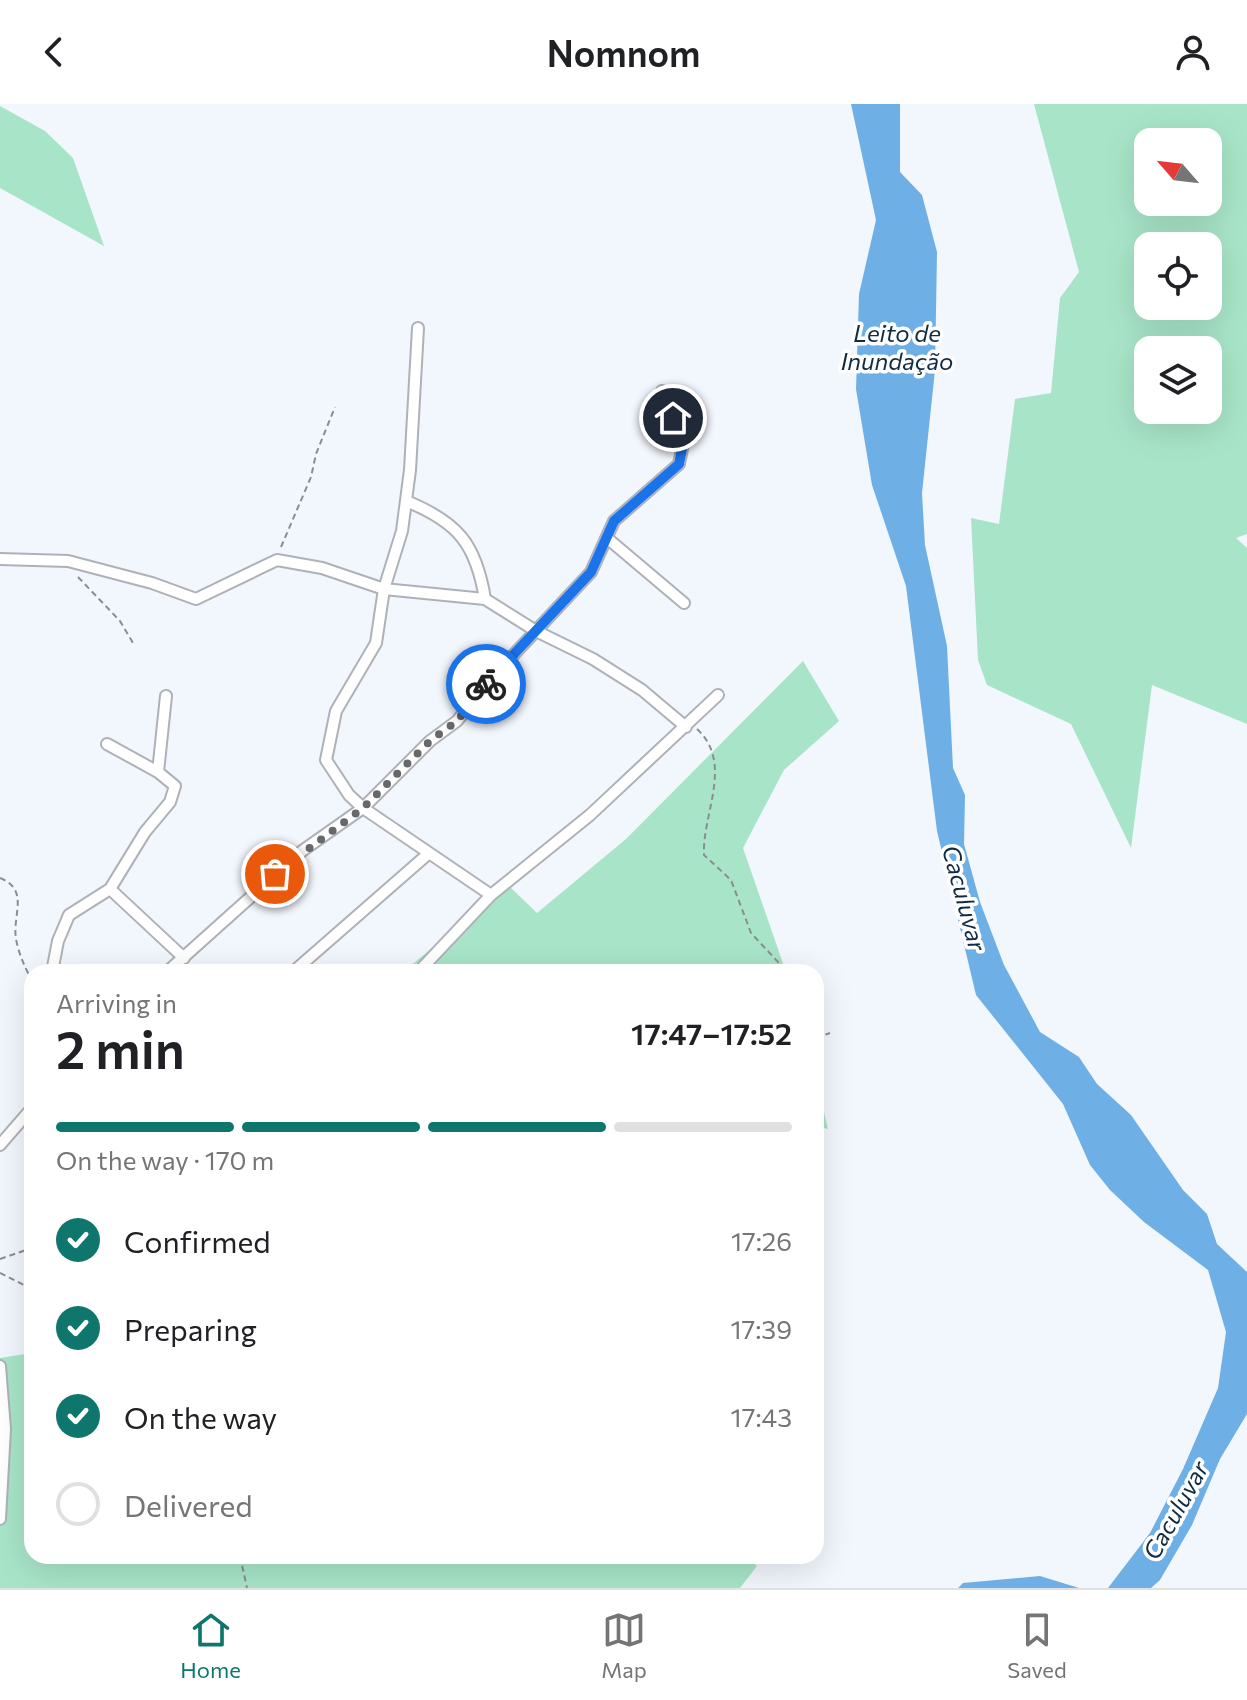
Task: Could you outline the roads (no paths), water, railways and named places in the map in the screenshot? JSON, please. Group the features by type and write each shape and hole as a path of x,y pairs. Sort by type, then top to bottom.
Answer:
{"street":[{"path":"418,328 402,531 384,589 376,643 336,711 326,760 349,795 363,808 491,895"},
{"path":"177,964 233,910 302,851 363,808 430,741 457,721 591,572 614,521 679,464 683,444 662,391"},
{"path":"406,501 455,526 480,571 485,599"},
{"path":"607,538 684,603"},
{"path":"0,559 68,561 152,583 196,599 277,560 322,568 384,589 485,599 536,631 593,659 642,690 688,725"},
{"path":"426,964 491,895 590,815 718,695"},
{"path":"158,772 166,696"},
{"path":"54,964 58,941 69,915 110,889 145,832 174,795 175,786 158,772 107,744"},
{"path":"302,964 428,854"},
{"path":"110,889 184,958"},
{"path":"0,1145 24,1117"},
{"path":"0,1366 5,1429 0,1519"}],"water":[{"name":"Leito de Inundação","path":"851,104 900,104 900,172 922,195 937,252 935,370 922,493 925,545 947,646 953,768 965,795 964,844 980,902 1004,965 1040,1032 1079,1057 1097,1084 1131,1115 1183,1190 1207,1214 1217,1244 1247,1272 1247,1414 1220,1459 1192,1525 1160,1580 1151,1588 1108,1588 1150,1533 1183,1469 1218,1388 1226,1332 1208,1270 1144,1222 1110,1190 1090,1165 1063,1104 976,995 937,831 906,586 872,485 856,389 859,294 876,220"},
{"path":"1040,1576 1079,1588 958,1588 963,1583"}],"water label":[{"name":"Caculuvar","path":"965,898"},
{"name":"Caculuvar","path":"1175,1510"}]}
